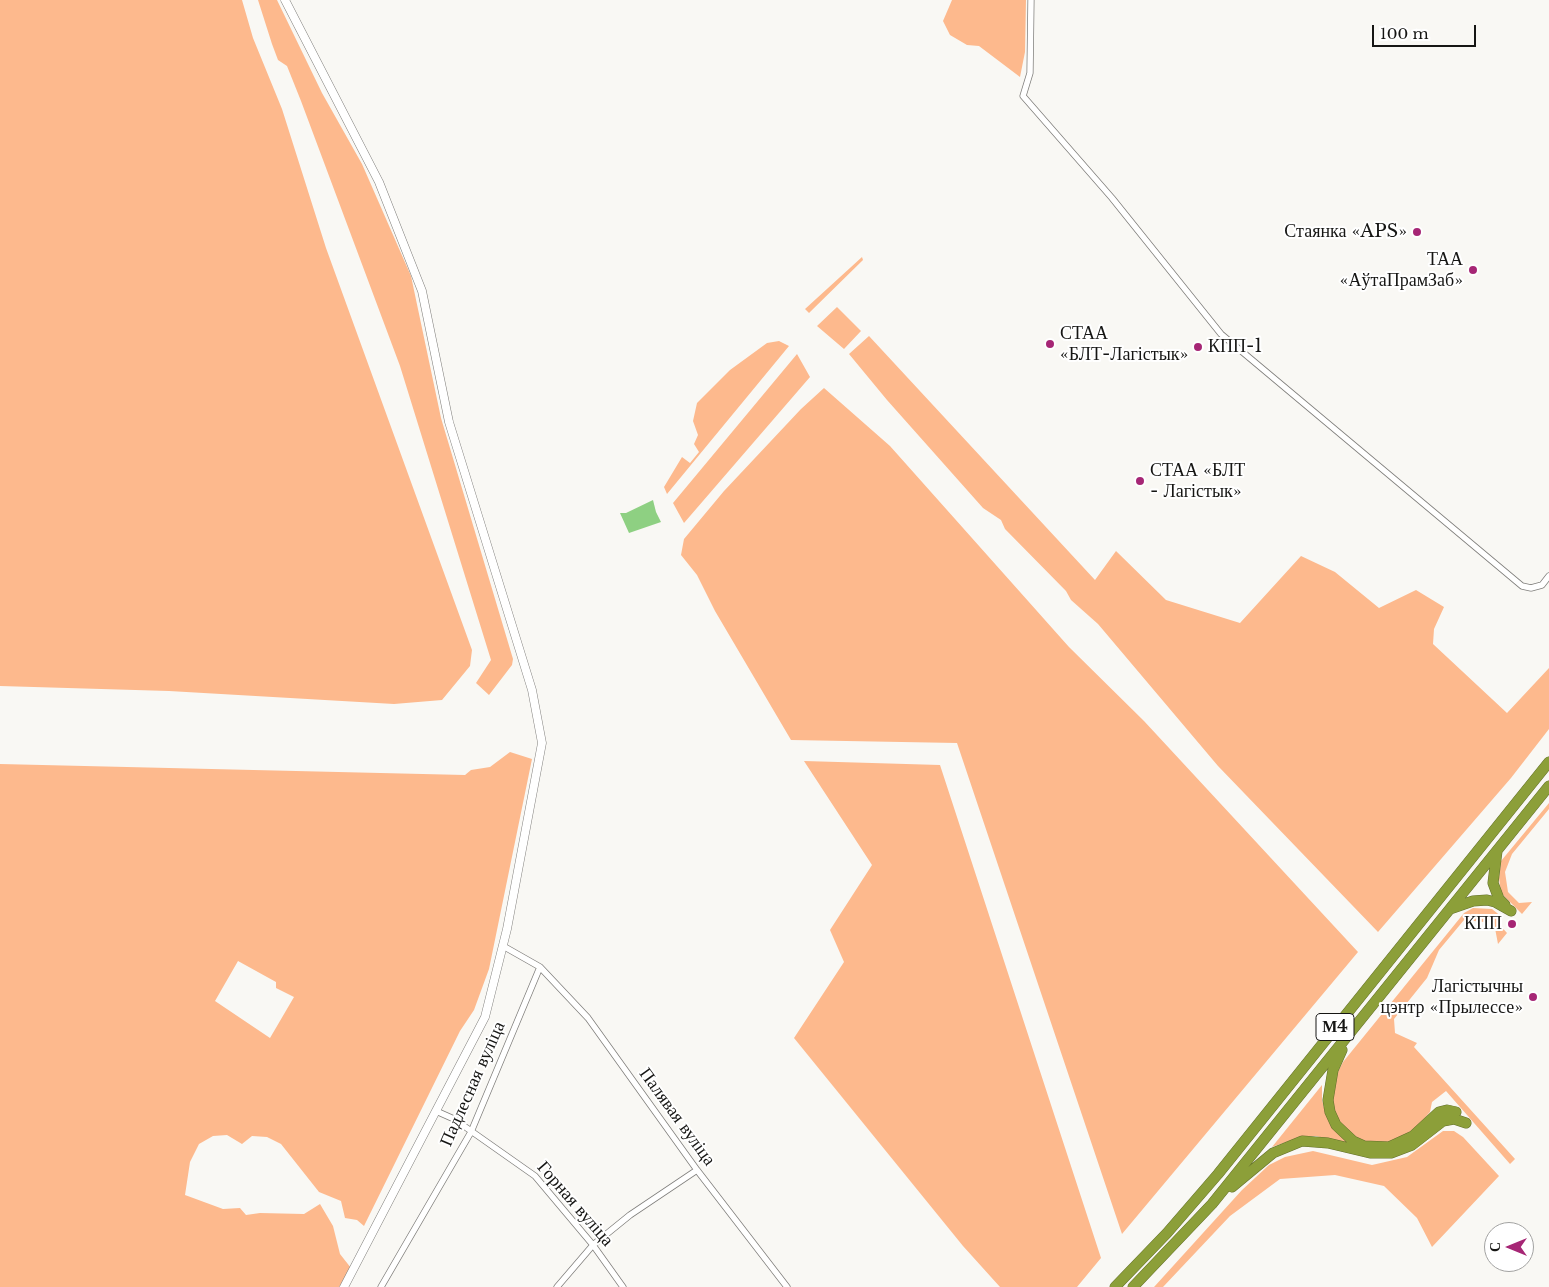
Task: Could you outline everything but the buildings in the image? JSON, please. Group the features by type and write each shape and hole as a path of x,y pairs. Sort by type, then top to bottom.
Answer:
{"highway":[{"name":"М4","path":"1115,1287 1218,1174 1549,762"},
{"name":"М4","path":"1133,1287 1212,1204 1350,1034 1447,910 1549,786"},
{"path":"1447,910 1460,904 1479,900 1495,902 1511,911 1499,899 1493,883 1497,849"},
{"path":"1350,1034 1333,1070 1328,1100 1330,1112 1336,1124 1353,1141 1364,1146 1388,1147 1413,1136 1439,1112 1447,1110 1456,1112"},
{"path":"1212,1204 1273,1153 1288,1146 1314,1141 1370,1154 1391,1153 1412,1145 1442,1121 1454,1119 1466,1123"}],"street":[{"path":"285,0 379,182 402,235 422,291 449,422 537,709 542,736 541,757 503,946 484,1017 344,1287"},
{"path":"1031,0 1030,73 1023,96 1112,198 1222,334 1522,586 1532,588 1542,585 1549,576"},
{"name":"Палявая вуліца","path":"503,946 540,967 588,1018 697,1170 787,1287"},
{"name":"Падлесная вуліца","path":"381,1287 472,1132 540,967"},
{"name":"Горная вуліца","path":"436,1111 454,1119 535,1176 593,1246 623,1287"},
{"path":"557,1287 593,1246 630,1215 697,1170"}],"shaded area":[{"path":"0,0 242,0 253,38 282,109 326,248 472,650 470,666 442,700 394,704 169,691 0,686"},
{"path":"258,0 277,0 322,93 362,164 411,276 441,418 513,659 512,665 489,695 476,683 491,660 400,366 301,101 287,66 278,60"},
{"path":"952,0 1026,0 1025,52 1020,77 979,46 967,45 950,35 943,21"},
{"path":"862,257 863,260 809,313 805,309"},
{"path":"837,307 861,331 844,349 817,326"},
{"path":"869,336 1095,580 1116,551 1166,600 1240,623 1301,556 1335,572 1379,608 1416,590 1444,607 1434,629 1433,644 1507,713 1549,668 1549,729 1511,778 1378,932 1218,766 1098,624 1071,600 1066,591 1005,529 1001,520 983,508 887,400 849,354"},
{"path":"779,341 789,346 667,494 664,487 682,457 690,463 699,452 694,444 698,435 693,421 697,403 730,370 767,343"},
{"path":"797,354 810,377 684,523 673,503"},
{"path":"824,388 890,446 1069,647 1144,721 1358,952 1122,1234 957,743 791,740 715,611 697,575 681,555 684,539 724,491 801,409"},
{"path":"653,500 661,522 629,533 620,513 626,513"},
{"path":"510,752 532,759 489,969 474,1010 460,1031 364,1226 357,1220 345,1218 341,1201 319,1192 281,1144 267,1137 252,1136 242,1144 227,1135 213,1136 199,1144 190,1162 185,1195 223,1209 240,1208 246,1215 260,1213 304,1214 320,1204 333,1226 340,1254 351,1268 339,1287 0,1287 0,764 465,775 471,770 490,767","holes":["238,961 276,982 276,988 294,997 270,1038 215,1001"]},
{"path":"804,761 940,765 1101,1258 1077,1287 1000,1287 963,1246 794,1038 844,962 830,930 872,865"},
{"path":"1549,803 1549,809 1512,854 1505,872 1508,892 1519,903 1532,902 1522,914 1501,893 1499,878 1501,861"},
{"path":"1473,908 1492,909 1502,917 1498,923 1507,933 1498,944 1494,923 1464,920 1439,950 1427,978 1394,1019 1395,1033 1417,1043 1414,1047 1515,1159 1510,1164 1446,1091 1432,1102 1430,1112 1416,1128 1397,1140 1379,1144 1366,1144 1343,1128 1334,1114 1332,1094 1334,1079 1343,1062 1464,913"},
{"path":"1322,1085 1322,1100 1326,1115 1357,1146 1316,1136 1304,1136 1272,1147"},
{"path":"1443,1131 1454,1131 1463,1137 1499,1176 1432,1247 1417,1218 1384,1186 1335,1175 1280,1179 1230,1216 1163,1287 1154,1287 1242,1190 1269,1165 1285,1157 1313,1151 1372,1165 1407,1157"}],"place":[{"name":"Стаянка «APS»","path":"1417,232"},
{"name":"ТАА «АўтаПрамЗаб»","path":"1473,270"},
{"name":"СТАА «БЛТ-Лагістык»","path":"1050,344"},
{"name":"КПП-1","path":"1198,347"},
{"name":"СТАА «БЛТ - Лагістык»","path":"1140,481"},
{"name":"КПП","path":"1512,924"},
{"name":"Лагістычны цэнтр «Прылессе»","path":"1533,997"}]}
